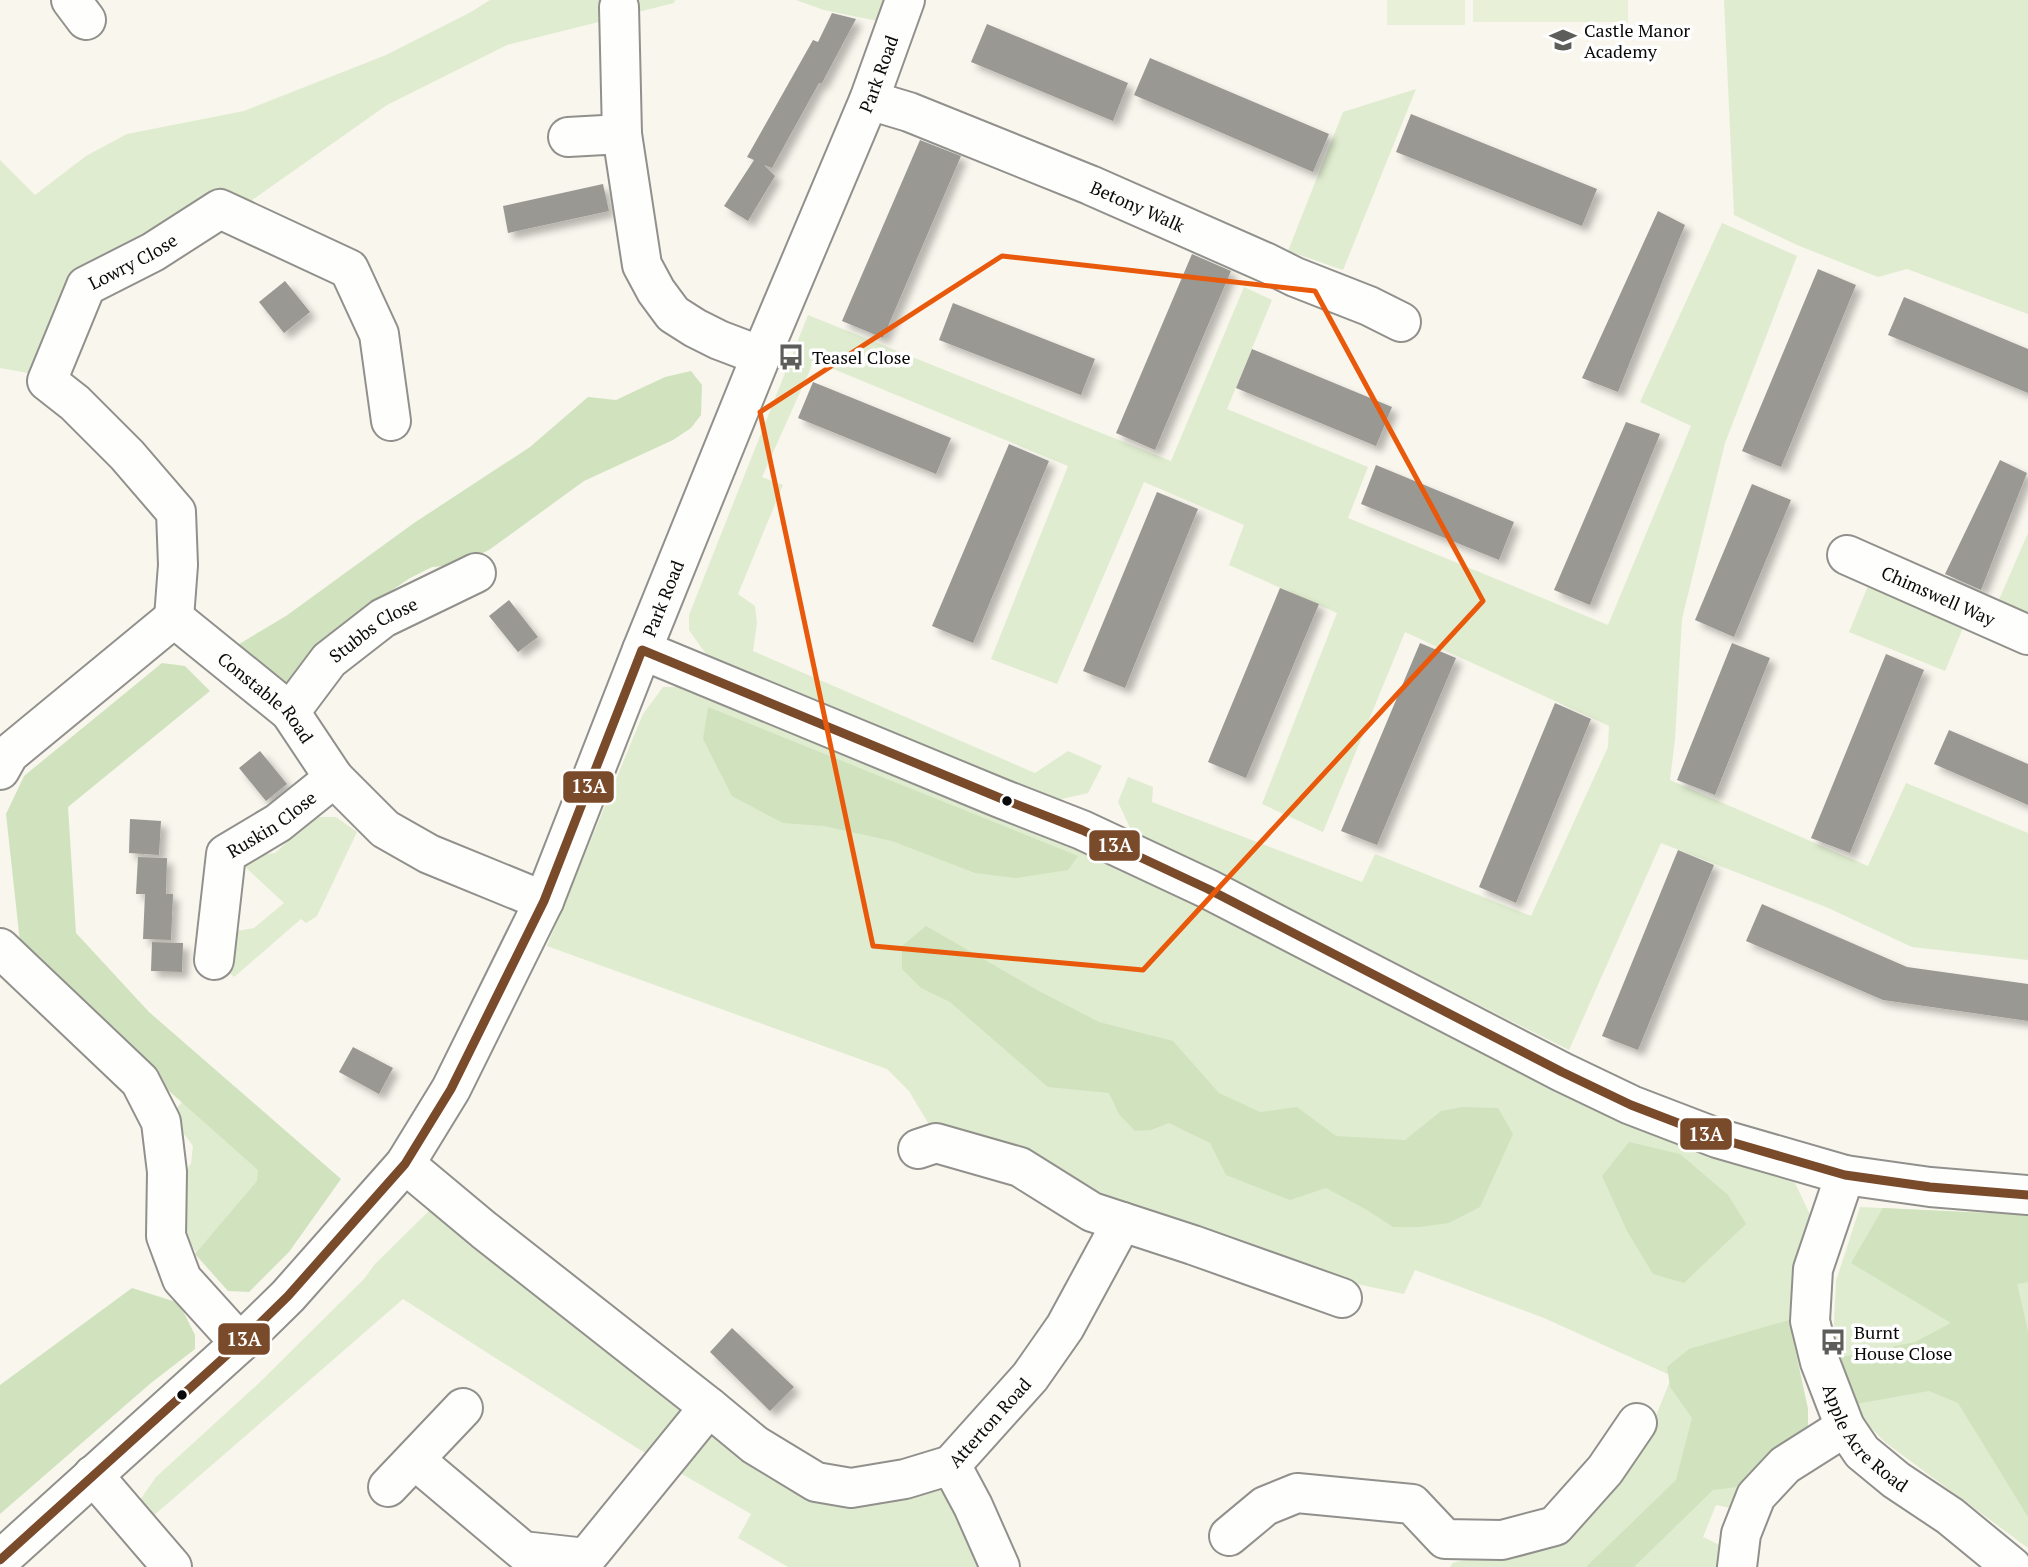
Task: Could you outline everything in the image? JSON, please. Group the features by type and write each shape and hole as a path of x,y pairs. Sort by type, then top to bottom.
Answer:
{"street":[{"name":"Park Road","path":"0,1560 240,1343 288,1296 405,1164 451,1089 544,901 761,356 869,100 905,0"},
{"path":"619,7 622,134 642,265 673,314 719,340 761,356"},
{"name":"Betony Walk","path":"869,100 909,112 1090,185 1401,322"},
{"path":"568,137 622,134"},
{"name":"Lowry Close","path":"174,618 178,565 176,512 127,455 75,403 47,381 86,286 153,252 220,209 349,269 379,334 391,421"},
{"name":"Chimswell Way","path":"1847,555 2028,635"},
{"name":"Stubbs Close","path":"290,712 329,660 383,618 476,573"},
{"path":"3,758 174,618"},
{"name":"Constable Road","path":"174,618 290,712 334,778 385,829 429,854 544,901"},
{"path":"642,650 1082,830 1306,939 1562,1072 1631,1105 1717,1139 1845,1175 1930,1187 2028,1195"},
{"name":"Ruskin Close","path":"214,960 226,854 278,823 334,778"},
{"path":"0,948 141,1081 161,1122 167,1172 166,1236 182,1279 240,1343"},
{"path":"918,1149 936,1143 1020,1167 1092,1212 1342,1298"},
{"name":"Atterton Road","path":"405,1164 496,1240 755,1445 816,1482 851,1488 905,1479 951,1465 1030,1377 1065,1327 1122,1222"},
{"name":"Apple Acre Road","path":"1845,1175 1813,1269 1810,1321 1820,1362 1845,1427 1862,1452 1896,1480 1950,1516 2012,1567"},
{"path":"415,1460 523,1551 586,1559 709,1407"},
{"path":"388,1487 463,1408"},
{"path":"1229,1536 1265,1506 1297,1493 1412,1504 1441,1553 1555,1526 1605,1470 1637,1423"},
{"path":"1737,1567 1741,1534 1756,1496 1784,1465 1845,1427"},
{"path":"951,1465 1000,1567"},
{"path":"93,1475 173,1567"}],"highlighted area":[{"path":"1002,256 1315,291 1483,601 1143,970 873,946 760,412"}],"green space":[{"path":"490,0 675,0 674,3 507,45 387,105 245,205 207,208 41,351 28,373 0,368 0,160 35,195 86,156 127,134 244,111 386,55"},
{"path":"796,0 884,0 878,21 824,10"},
{"path":"1387,0 1465,0 1465,25 1387,25"},
{"path":"1473,0 1628,0 1628,22 1473,22"},
{"path":"1724,0 2028,0 2028,314 1907,269 1878,277 1797,245 1734,215"},
{"path":"1416,89 1343,270 1288,251 1343,112"},
{"path":"1722,223 1797,256 1725,443 1682,619 1670,780 1868,866 1906,783 2028,833 2028,960 1912,947 1826,907 1661,843 1569,1050 1132,832 1118,802 1128,777 1153,787 1152,802 1362,882 1375,854 1531,916 1608,747 1609,726 1405,632 1323,832 1262,804 1337,613 1229,565 1244,525 1144,482 1057,684 991,659 1068,466 814,361 762,477 783,485 738,594 755,606 757,623 753,651 1035,773 1068,751 1102,766 1088,793 1053,801 706,654 689,630 689,615 808,315 1171,461 1244,287 1272,300 1227,409 1368,467 1348,518 1608,625 1691,426 1640,402"},
{"path":"691,371 702,385 701,415 691,428 673,440 584,481 489,550 457,565 432,567 410,578 391,591 311,669 283,687 229,650 286,616 414,523 530,447 588,397 616,400 665,377"},
{"path":"2028,533 2028,624 1995,609"},
{"path":"1868,586 1963,628 1945,671 1849,632"},
{"path":"162,663 185,666 210,691 68,807 76,933 149,1012 341,1179 289,1252 249,1292 228,1291 195,1254 257,1181 258,1170 142,1067 20,942 6,814 24,776"},
{"path":"663,687 692,687 991,803 1341,970 1591,1104 1795,1183 1814,1223 1735,1509 1716,1505 1703,1537 1728,1549 1721,1567 1450,1567 1453,1563 1568,1530 1653,1423 1672,1376 1544,1318 1415,1270 1404,1294 1352,1283 1138,1213 1047,1160 934,1133 909,1091 887,1069 547,946 643,714"},
{"path":"708,707 1078,856 1068,870 1016,878 975,873 892,841 824,826 783,823 732,796 703,739"},
{"path":"319,817 336,817 357,832 317,916 306,923 301,919 234,977 229,972 237,931 254,928 284,903 242,864 259,855 275,853"},
{"path":"926,926 1037,990 1099,1022 1173,1041 1219,1093 1260,1112 1297,1107 1336,1136 1405,1140 1441,1111 1462,1107 1498,1108 1513,1134 1480,1207 1449,1223 1393,1227 1326,1188 1290,1200 1226,1175 1210,1143 1169,1123 1151,1130 1135,1131 1119,1114 1109,1093 1048,1087 950,1002 921,988 902,969 902,946"},
{"path":"183,1101 271,1178 201,1259 178,1227 175,1191 191,1163 193,1146 178,1126 175,1110"},
{"path":"1629,1142 1680,1154 1728,1195 1746,1224 1684,1283 1653,1274 1627,1231 1602,1176"},
{"path":"436,1204 747,1458 943,1487 987,1567 788,1567 738,1538 751,1514 637,1448 403,1299 152,1517 140,1500 156,1477 258,1384"},
{"path":"1860,1207 2028,1215 2028,1548 1886,1443 1857,1414 1833,1342 1836,1281"},
{"path":"1883,1208 2028,1215 2028,1282 2017,1284 2028,1331 2028,1517 1958,1403 1929,1391 1850,1405 1832,1359 1915,1342 1951,1323 1851,1263"},
{"path":"132,1288 179,1303 195,1335 195,1349 151,1383 0,1514 0,1385"},
{"path":"1789,1320 1808,1409 1808,1431 1745,1486 1713,1490 1634,1567 1586,1567 1676,1480 1692,1418 1670,1387 1667,1367 1689,1349"}],"building":[{"path":"832,13 856,19 772,168 764,165 775,176 748,221 724,206 754,160 747,157 813,40 818,42"},
{"path":"987,24 1128,83 1113,121 971,62"},
{"path":"1150,58 1329,134 1313,172 1134,95"},
{"path":"1411,114 1597,189 1582,226 1396,152"},
{"path":"920,140 961,156 883,338 842,321"},
{"path":"603,184 609,211 508,233 503,206"},
{"path":"1658,211 1685,225 1618,392 1582,378"},
{"path":"1192,254 1231,271 1155,450 1116,433"},
{"path":"1818,269 1856,285 1781,467 1742,451"},
{"path":"285,281 310,312 284,333 259,302"},
{"path":"1904,297 2028,349 2028,393 1888,335"},
{"path":"953,303 1095,359 1081,395 939,340"},
{"path":"1252,349 1392,407 1376,446 1236,388"},
{"path":"813,382 951,438 936,474 798,418"},
{"path":"1626,422 1660,434 1590,605 1554,590"},
{"path":"1009,444 1049,461 973,643 932,626"},
{"path":"2000,460 2027,473 1981,590 1945,574"},
{"path":"1376,465 1514,522 1499,560 1361,504"},
{"path":"1752,484 1791,500 1734,637 1695,620"},
{"path":"1157,492 1198,509 1125,688 1083,671"},
{"path":"1280,588 1319,604 1246,778 1208,762"},
{"path":"509,600 538,637 518,652 489,616"},
{"path":"1420,643 1456,658 1377,845 1341,831"},
{"path":"1732,643 1770,658 1715,795 1677,780"},
{"path":"1886,654 1924,670 1850,853 1811,838"},
{"path":"1555,703 1591,719 1516,903 1479,887"},
{"path":"1949,730 2028,764 2028,805 1934,764"},
{"path":"260,751 287,784 266,801 239,768"},
{"path":"130,819 161,821 159,855 129,853"},
{"path":"1678,850 1714,865 1638,1050 1602,1036"},
{"path":"138,857 167,858 166,894 173,894 171,940 143,939 145,894 136,894"},
{"path":"1762,904 1907,967 2028,984 2028,1021 1883,1000 1746,941"},
{"path":"152,942 183,943 182,972 151,971"},
{"path":"353,1047 393,1068 379,1094 339,1072"},
{"path":"732,1328 794,1387 770,1411 710,1352"}],"transit line":[{"name":"13A","path":"0,1560 240,1343 288,1296 405,1164 451,1089 544,901 642,650 1082,830 1208,889 1631,1105 1717,1138 1845,1175 1930,1187 2028,1195"}],"place":[{"name":"Castle Manor Academy","path":"1563,40"},
{"name":"Teasel Close","path":"791,357"},
{"name":"Burnt House Close","path":"1833,1342"}]}
